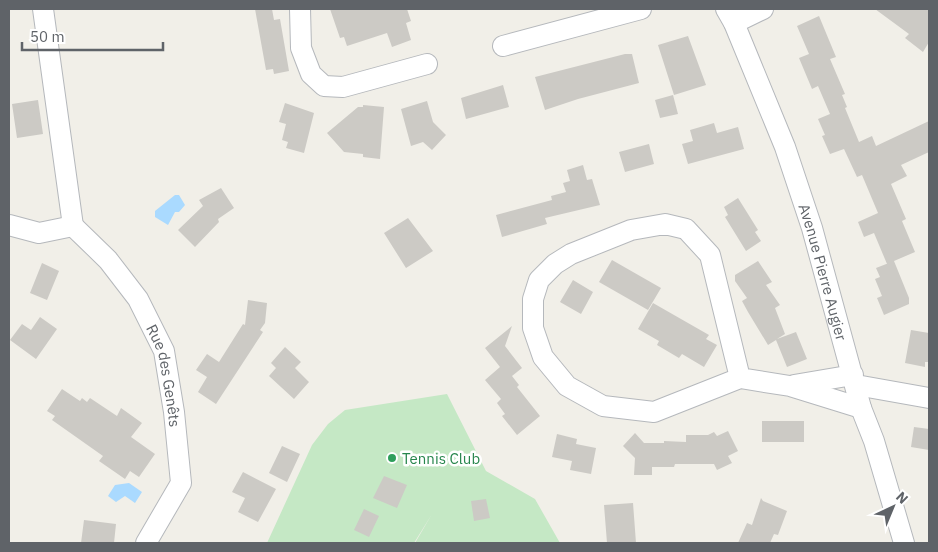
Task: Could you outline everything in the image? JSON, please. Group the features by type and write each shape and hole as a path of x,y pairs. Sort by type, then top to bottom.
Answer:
{"street":[{"path":"9,225 39,233 73,226 43,9"},
{"path":"300,9 301,48 311,74 324,86 343,87 427,64"},
{"path":"503,46 641,9"},
{"path":"730,16 763,9"},
{"name":"Avenue Pierre Augier","path":"730,16 785,147 803,201 862,408 874,441 904,543"},
{"path":"740,378 710,255 686,229 665,224 631,230 571,254 555,264 539,280 533,300 532,328 543,357 567,386 603,406 654,412 740,378 790,386 862,408"},
{"name":"Rue des Genêts","path":"73,226 108,260 138,299 164,352 174,412 181,483 146,543"},
{"path":"790,386 854,380 929,398"}],"green space":[{"name":"Tennis Club","path":"447,394 486,471 535,499 560,543 415,543 432,514 414,543 267,543 312,445 328,424 345,410"}],"water":[{"path":"175,195 179,195 185,205 179,212 175,212 168,225 155,217 155,211"},
{"path":"129,483 142,492 135,503 125,496 116,502 108,496 115,485"}],"building":[{"path":"255,9 272,9 274,20 280,19 289,71 274,74 273,69 266,70"},
{"path":"330,9 407,9 411,21 406,23 411,40 392,47 387,33 347,46 344,37 340,38"},
{"path":"875,9 929,9 929,42 923,52 905,38 909,34"},
{"path":"819,16 836,57 830,59 845,94 842,95 847,107 845,108 859,142 872,136 876,146 929,121 929,152 901,165 907,176 891,184 906,219 902,221 915,252 887,264 874,233 864,237 858,222 878,213 862,175 857,177 844,149 830,154 822,136 825,135 818,119 830,114 818,86 812,89 799,58 809,54 797,26"},
{"path":"688,36 706,85 674,95 658,45"},
{"path":"625,54 632,54 639,83 545,110 535,77"},
{"path":"503,85 509,107 466,119 461,98"},
{"path":"673,95 678,114 660,118 655,100"},
{"path":"38,100 43,134 17,138 12,104"},
{"path":"427,101 433,122 446,135 432,150 423,142 411,146 401,109"},
{"path":"285,103 314,113 304,153 286,148 288,142 282,140 286,124 279,122"},
{"path":"363,105 384,107 380,159 363,157 363,154 344,152 327,133 358,107 363,107"},
{"path":"714,123 717,133 738,127 744,149 688,164 682,144 693,141 690,130"},
{"path":"649,144 654,164 625,172 619,152"},
{"path":"583,165 587,180 592,179 600,205 545,218 547,224 502,237 496,215 552,200 551,196 566,192 563,183 570,181 567,170"},
{"path":"221,188 234,208 218,219 219,222 195,247 178,230 203,206 199,200"},
{"path":"738,198 758,230 755,232 761,241 746,251 725,217 728,215 724,207"},
{"path":"408,218 433,251 406,268 384,233"},
{"path":"612,260 661,288 648,310 599,282"},
{"path":"758,261 772,282 766,285 780,305 775,308 785,334 777,339 796,332 807,359 787,367 776,340 768,345 748,312 742,301 747,298 735,281 735,275"},
{"path":"894,261 909,298 909,304 884,315 877,298 882,296 875,279 880,277 876,268"},
{"path":"42,263 59,271 47,300 30,293"},
{"path":"573,280 593,292 581,314 560,302"},
{"path":"248,300 267,303 265,323 260,330 263,332 216,404 198,392 207,377 196,370 207,354 219,362 243,324 245,325"},
{"path":"653,303 709,335 706,339 717,345 704,367 682,354 679,358 657,345 659,341 638,329"},
{"path":"40,317 57,329 36,359 10,340 22,324 31,330"},
{"path":"512,326 505,346 522,368 512,376 519,385 517,387 540,416 517,435 502,416 505,414 497,403 501,399 485,380 500,367 485,348"},
{"path":"911,330 929,333 929,362 925,362 925,367 905,363"},
{"path":"285,347 301,362 295,368 309,382 294,399 269,376 276,368 271,363"},
{"path":"62,389 80,401 82,398 87,402 90,398 117,416 121,408 142,423 131,437 155,454 139,477 130,471 125,479 99,461 103,456 52,420 55,416 47,411"},
{"path":"762,421 804,421 804,442 762,442"},
{"path":"914,427 929,429 929,450 911,447"},
{"path":"728,431 738,451 728,456 732,463 717,470 714,464 675,464 674,467 652,467 652,475 634,475 635,458 623,446 635,433 644,443 664,443 664,441 686,442 686,435 708,435 714,432 717,436"},
{"path":"557,434 577,439 576,444 596,448 591,474 570,470 572,461 552,457"},
{"path":"282,446 300,454 287,482 269,473"},
{"path":"243,472 276,489 258,522 238,512 245,498 232,492"},
{"path":"384,476 407,485 397,508 373,498"},
{"path":"761,498 763,501 787,511 778,535 774,534 770,543 738,543 747,523 752,525"},
{"path":"486,499 490,518 474,521 471,501"},
{"path":"633,503 636,543 607,543 604,505"},
{"path":"364,509 379,516 369,537 354,530"},
{"path":"84,520 116,524 114,543 81,543"}],"place":[{"name":"Tennis Club","path":"392,458"}]}
